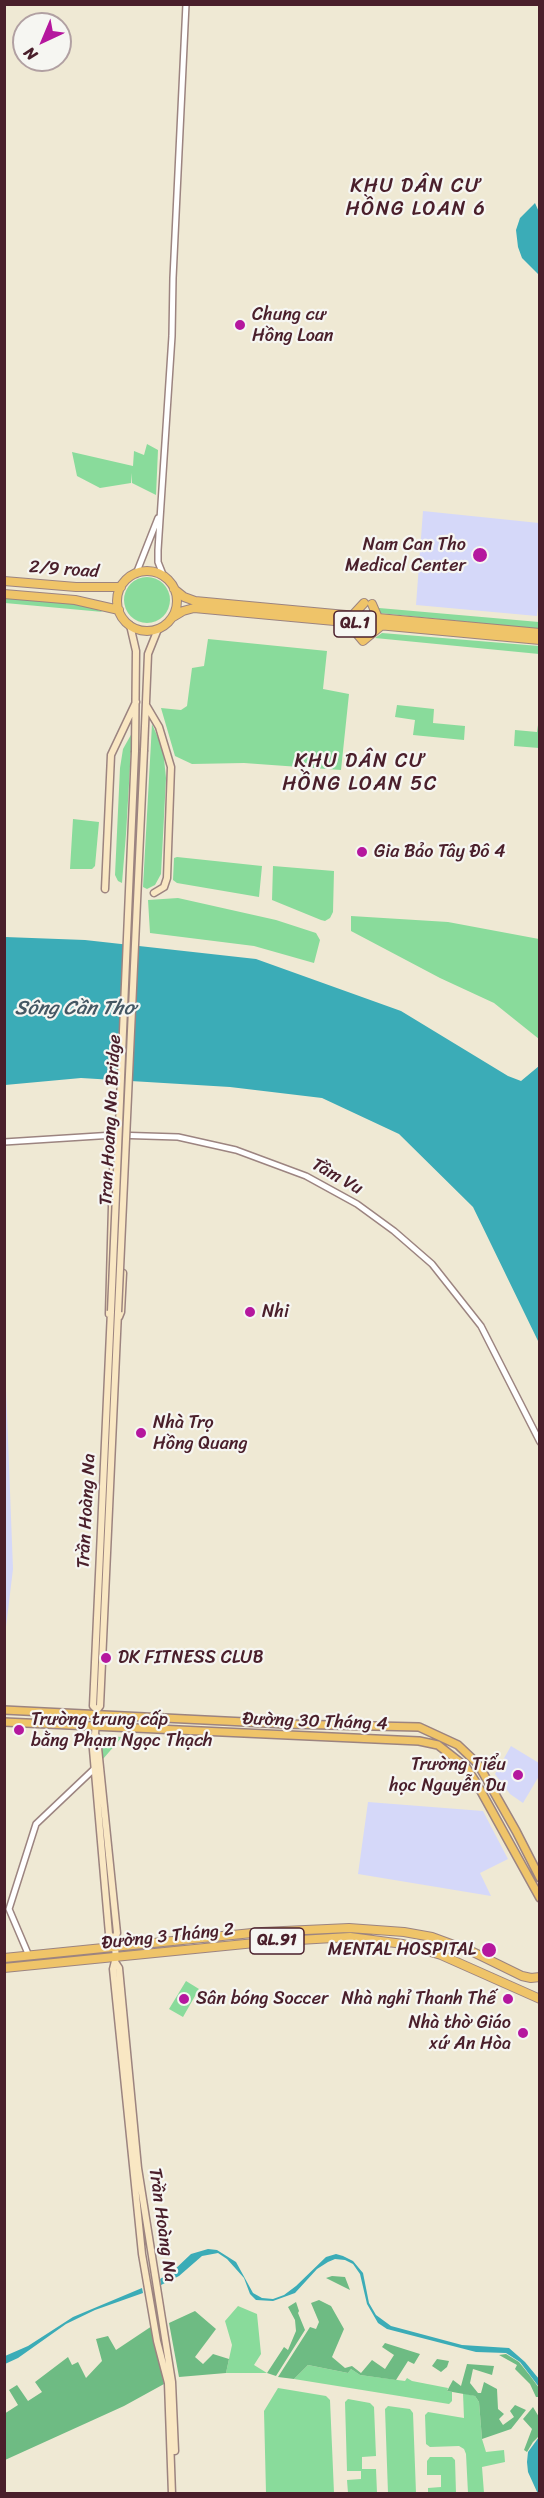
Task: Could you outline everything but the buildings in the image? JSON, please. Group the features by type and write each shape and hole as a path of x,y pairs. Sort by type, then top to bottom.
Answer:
{"highway":[{"path":"150,572 164,577 174,589 177,603 172,617 158,629 143,631 130,626 119,610 117,600 121,587 136,574 150,572"},
{"name":"2/9 road","path":"4,581 76,587 121,587"},
{"name":"QL.1","path":"174,589 184,597 195,601 540,640"},
{"name":"2/9 road","path":"4,594 75,600 119,610"},
{"path":"368,603 379,622 363,641 350,619 368,603"},
{"name":"QL.1","path":"172,617 194,608 350,619"},
{"name":"QL.1","path":"379,622 540,633"},
{"name":"Đường 3 Tháng 2","path":"4,1958 114,1944 262,1932 349,1928 375,1929 432,1937 473,1952 522,1976 540,1977"},
{"name":"Đường 3 Tháng 2","path":"4,1968 115,1960 315,1938 350,1937 402,1944 441,1955 540,1999"}],"main road":[{"path":"105,889 111,755 136,702 136,651 130,626"},
{"path":"154,893 164,887 167,878 171,767 159,727 146,705 148,654 158,629"},
{"name":"Tran Hoang Na Bridge","path":"114,1312 136,702"},
{"name":"Tran Hoang Na Bridge","path":"114,1312 146,705"},
{"path":"114,1135 108,1311 114,1320 121,1312 128,1136"},
{"name":"Trần Hoàng Na","path":"114,1312 100,1706 92,1738 109,1934 114,1944"},
{"name":"Đường 30 Tháng 4","path":"4,1710 97,1712 285,1724 419,1727 444,1737 467,1751 478,1764 540,1878"},
{"name":"Đường 30 Tháng 4","path":"4,1722 95,1730 419,1741 438,1745 466,1767 540,1898"},
{"name":"Trần Hoàng Na","path":"95,1730 117,1933 114,1944 114,1969 129,2138 148,2293 168,2383 174,2493"},
{"path":"507,1836 516,1831"},
{"name":"Trần Hoàng Na","path":"115,1960 119,1968 138,2168 172,2382 174,2493"},
{"path":"146,2279 154,2275"},
{"path":"148,2293 156,2290"}],"street":[{"path":"164,577 158,556 172,336 186,4"},
{"path":"136,574 161,511"},
{"name":"Tầm Vu","path":"4,1142 114,1135 178,1137 236,1150 306,1176 357,1204 394,1231 432,1264 481,1326 540,1442"},
{"path":"29,1956 9,1910 36,1824 94,1769"}],"shaded area":[{"name":"Nam Can Tho Medical Center","path":"423,511 539,523 540,587 537,616 416,605"},
{"path":"4,1388 6,1388 13,1569 5,1635"},
{"name":"Trường Tiểu học Nguyễn Du","path":"511,1746 539,1763 539,1776 523,1803 510,1794 495,1774"},
{"path":"368,1802 483,1811 508,1859 480,1873 491,1896 358,1874"}],"green space":[{"path":"147,444 158,450 156,495 132,483 132,473 131,483 100,488 77,476 72,452 133,466 134,451 144,455"},
{"path":"147,577 163,584 170,600 163,616 147,623 131,616 124,600 131,584"},
{"path":"4,596 83,604 103,612 5,603"},
{"path":"379,608 539,622 539,629 379,613"},
{"path":"382,633 539,646 539,654 375,638"},
{"path":"208,639 327,651 323,689 349,694 341,770 244,763 192,764 175,756 161,708 181,710 187,706 192,668 204,666"},
{"path":"397,705 434,709 433,723 465,726 464,740 413,735 415,720 395,717"},
{"path":"539,718 539,748 514,746 515,730 537,732"},
{"path":"152,724 163,749 166,778 161,874 155,885 147,889 143,887"},
{"path":"132,733 122,883 115,875 120,768 123,749"},
{"path":"73,819 99,822 95,866 92,869 70,869"},
{"path":"174,858 262,866 259,897 177,883 173,880"},
{"path":"273,866 334,871 333,912 330,918 325,921 321,920 272,900"},
{"path":"178,898 276,920 316,933 320,940 314,963 254,946 150,933 148,900"},
{"path":"351,916 448,922 539,939 539,1039 494,1003 440,978 351,931"},
{"path":"103,1736 122,1737 103,1759 100,1738"},
{"name":"Sân bóng Soccer","path":"186,1981 199,1989 183,2017 169,2009"},
{"path":"345,2277 350,2290 326,2278"},
{"path":"319,2300 331,2306 344,2329 332,2357 345,2368 352,2366 361,2373 372,2360 385,2369 394,2355 382,2347 385,2343 420,2354 414,2364 408,2361 396,2380 360,2375 351,2369 348,2373 308,2365 294,2379 278,2377 310,2327 316,2329 319,2322 311,2303"},
{"path":"296,2302 305,2330 276,2376 267,2373 284,2347 288,2350 296,2331 295,2320 288,2307"},
{"path":"238,2306 257,2314 261,2354 254,2365 267,2373 226,2373 232,2345 225,2321"},
{"path":"195,2311 216,2329 195,2357 203,2364 213,2354 229,2359 226,2373 179,2377 169,2323"},
{"path":"152,2326 164,2384 124,2406 5,2460 4,2414 18,2405 9,2390 17,2385 28,2401 42,2392 35,2382 68,2357 72,2365 78,2362 86,2378 102,2361 96,2339 108,2336 116,2350"},
{"path":"506,2354 519,2362 531,2377 539,2388 539,2397 536,2397 530,2384 515,2369 517,2365 499,2355"},
{"path":"437,2359 449,2361 447,2367 441,2372 432,2366"},
{"path":"467,2364 494,2366 492,2375 473,2369 470,2383 478,2393 481,2393 484,2382 497,2389 498,2409 504,2414 499,2419 503,2425 514,2417 510,2411 515,2405 526,2410 511,2429 482,2439 479,2402 475,2396 447,2391 453,2380 461,2386"},
{"path":"308,2365 348,2373 351,2369 360,2375 405,2381 407,2378 448,2388 447,2391 452,2392 452,2401 449,2404 294,2379"},
{"path":"278,2388 326,2396 330,2400 334,2493 266,2493 264,2411"},
{"path":"463,2393 475,2396 479,2402 482,2439 486,2452 504,2450 505,2462 482,2467 484,2493 468,2493 464,2449 459,2446 430,2447 426,2444 425,2415 428,2412 464,2418"},
{"path":"348,2399 370,2403 374,2407 376,2456 362,2457 362,2469 376,2469 377,2493 348,2493 347,2480 361,2479 361,2471 347,2471 345,2402"},
{"path":"388,2406 410,2409 413,2413 416,2493 388,2493 385,2409"},
{"path":"533,2407 539,2417 539,2436 527,2452 524,2450 532,2429 523,2419"},
{"path":"430,2457 452,2457 455,2460 456,2493 428,2493 428,2488 441,2487 441,2475 427,2475 427,2461"}],"water":[{"path":"535,203 539,212 539,275 522,258 516,230 520,218"},
{"name":"Sông Cần Thơ","path":"5,937 85,940 256,959 401,1011 508,1076 521,1081 539,1066 539,1343 473,1207 399,1134 322,1098 230,1087 81,1078 5,1085"},
{"path":"208,2249 217,2250 236,2262 253,2293 262,2298 273,2299 284,2295 296,2286 326,2257 336,2254 343,2256 353,2261 363,2273 369,2303 376,2315 391,2326 462,2345 509,2348 539,2379 539,2387 520,2362 506,2353 476,2352 387,2329 378,2323 367,2304 360,2274 353,2264 345,2260 335,2259 328,2262 317,2269 295,2293 273,2301 256,2300 250,2294 244,2278 227,2259 218,2253 202,2256 179,2276 161,2285 160,2279 172,2272 191,2254"},
{"path":"142,2288 143,2293 95,2310 66,2324 18,2358 5,2364 5,2356 28,2346 73,2317"},
{"path":"539,2437 540,2493 538,2494 528,2472 527,2462 528,2452"}],"place":[{"name":"Chung cư Hồng Loan","path":"240,325"},
{"name":"Nam Can Tho Medical Center","path":"480,555"},
{"name":"Gia Bảo Tây Đô 4","path":"362,852"},
{"name":"Nhi","path":"250,1312"},
{"name":"Nhà Trọ Hồng Quang","path":"141,1433"},
{"name":"DK FITNESS CLUB","path":"106,1658"},
{"name":"Trường trung cấp bằng Phạm Ngọc Thạch","path":"19,1730"},
{"name":"Trường Tiểu học Nguyễn Du","path":"518,1775"},
{"name":"MENTAL HOSPITAL","path":"489,1950"},
{"name":"Sân bóng Soccer","path":"184,1999"},
{"name":"Nhà nghỉ Thanh Thế","path":"508,1999"},
{"name":"Nhà thờ Giáo xứ An Hòa","path":"523,2033"}],"district":[{"name":"KHU DÂN CƯ HỒNG LOAN 6","path":"416,198"},
{"name":"KHU DÂN CƯ HỒNG LOAN 5C","path":"360,774"}]}
